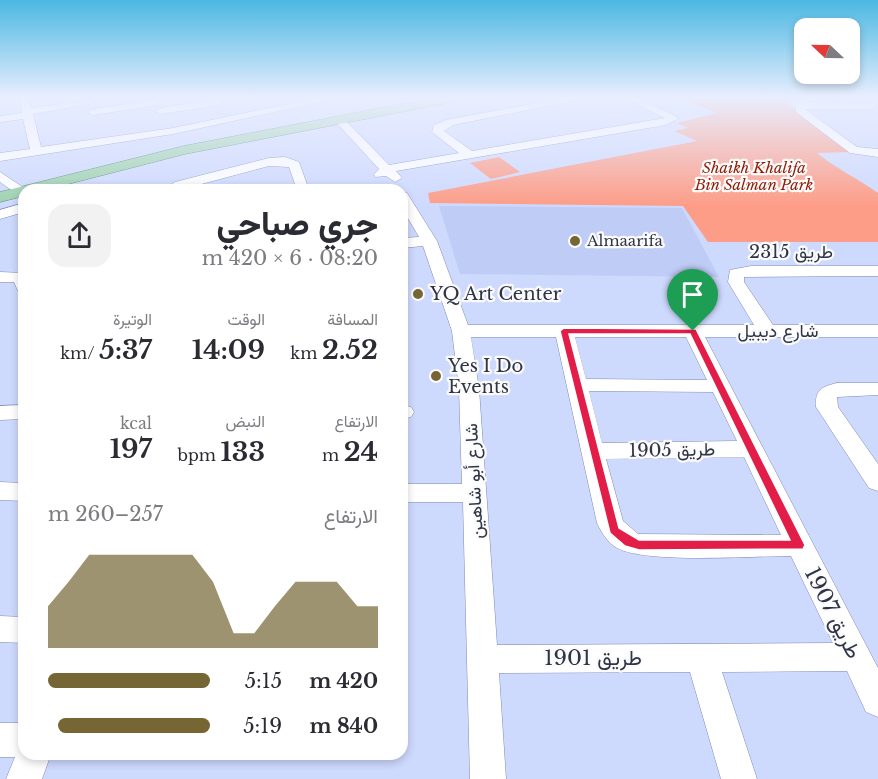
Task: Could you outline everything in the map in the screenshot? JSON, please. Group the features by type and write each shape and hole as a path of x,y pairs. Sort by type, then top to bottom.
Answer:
{"main road":[{"path":"36,184 67,179 184,150 285,134"},
{"path":"75,184 180,157 286,134"}],"street":[{"path":"32,134 36,151"},
{"path":"0,158 56,148 102,145 150,134"},
{"name":"شارع أبو شاهين","path":"347,134 393,184"},
{"path":"441,134 471,156"},
{"path":"382,170 595,134"},
{"path":"833,134 854,150 878,153"},
{"path":"146,135 153,146"},
{"path":"56,148 61,161"},
{"path":"184,184 286,159 295,165 301,184"},
{"path":"382,170 425,164"},
{"path":"401,184 401,174 409,168"},
{"path":"0,215 10,195"},
{"name":"شارع أبو شاهين","path":"408,206 429,241 461,331 468,389 475,493 488,779"},
{"path":"408,243 429,241"},
{"name":"طريق 2315","path":"767,331 736,282 736,274 751,271 878,271"},
{"path":"0,277 18,277"},
{"name":"شارع ديبيل","path":"461,331 767,331 876,334"},
{"path":"564,331 610,523 620,537 629,542 649,546 798,545"},
{"name":"طريق 1907","path":"693,331 878,701"},
{"path":"578,385 721,386"},
{"path":"878,389 837,389 826,394 827,407 878,482"},
{"path":"0,413 18,412"},
{"name":"طريق 1905","path":"592,451 752,449"},
{"path":"0,491 18,492"},
{"path":"408,493 475,493"},
{"path":"0,629 18,630"},
{"name":"طريق 1901","path":"483,659 857,657"},
{"path":"702,658 739,779"},
{"path":"0,740 18,740"},
{"path":"24,779 32,760"}],"shaded area":[{"name":"Almaarifa","path":"439,206 682,208 719,277 460,274"}],"green space":[{"name":"Shaikh Khalifa Bin Salman Park","path":"682,134 828,134 851,152 817,153 878,193 878,242 708,242 683,206 430,203 428,193 697,141"},
{"path":"499,157 520,172 491,179 470,163"}],"place":[{"name":"Almaarifa","path":"575,241"},
{"name":"YQ Art Center","path":"418,294"},
{"name":"Yes I Do Events","path":"436,376"}],"route":[{"path":"564,331 693,331 798,545 639,545 620,537 610,523 564,331"}]}
